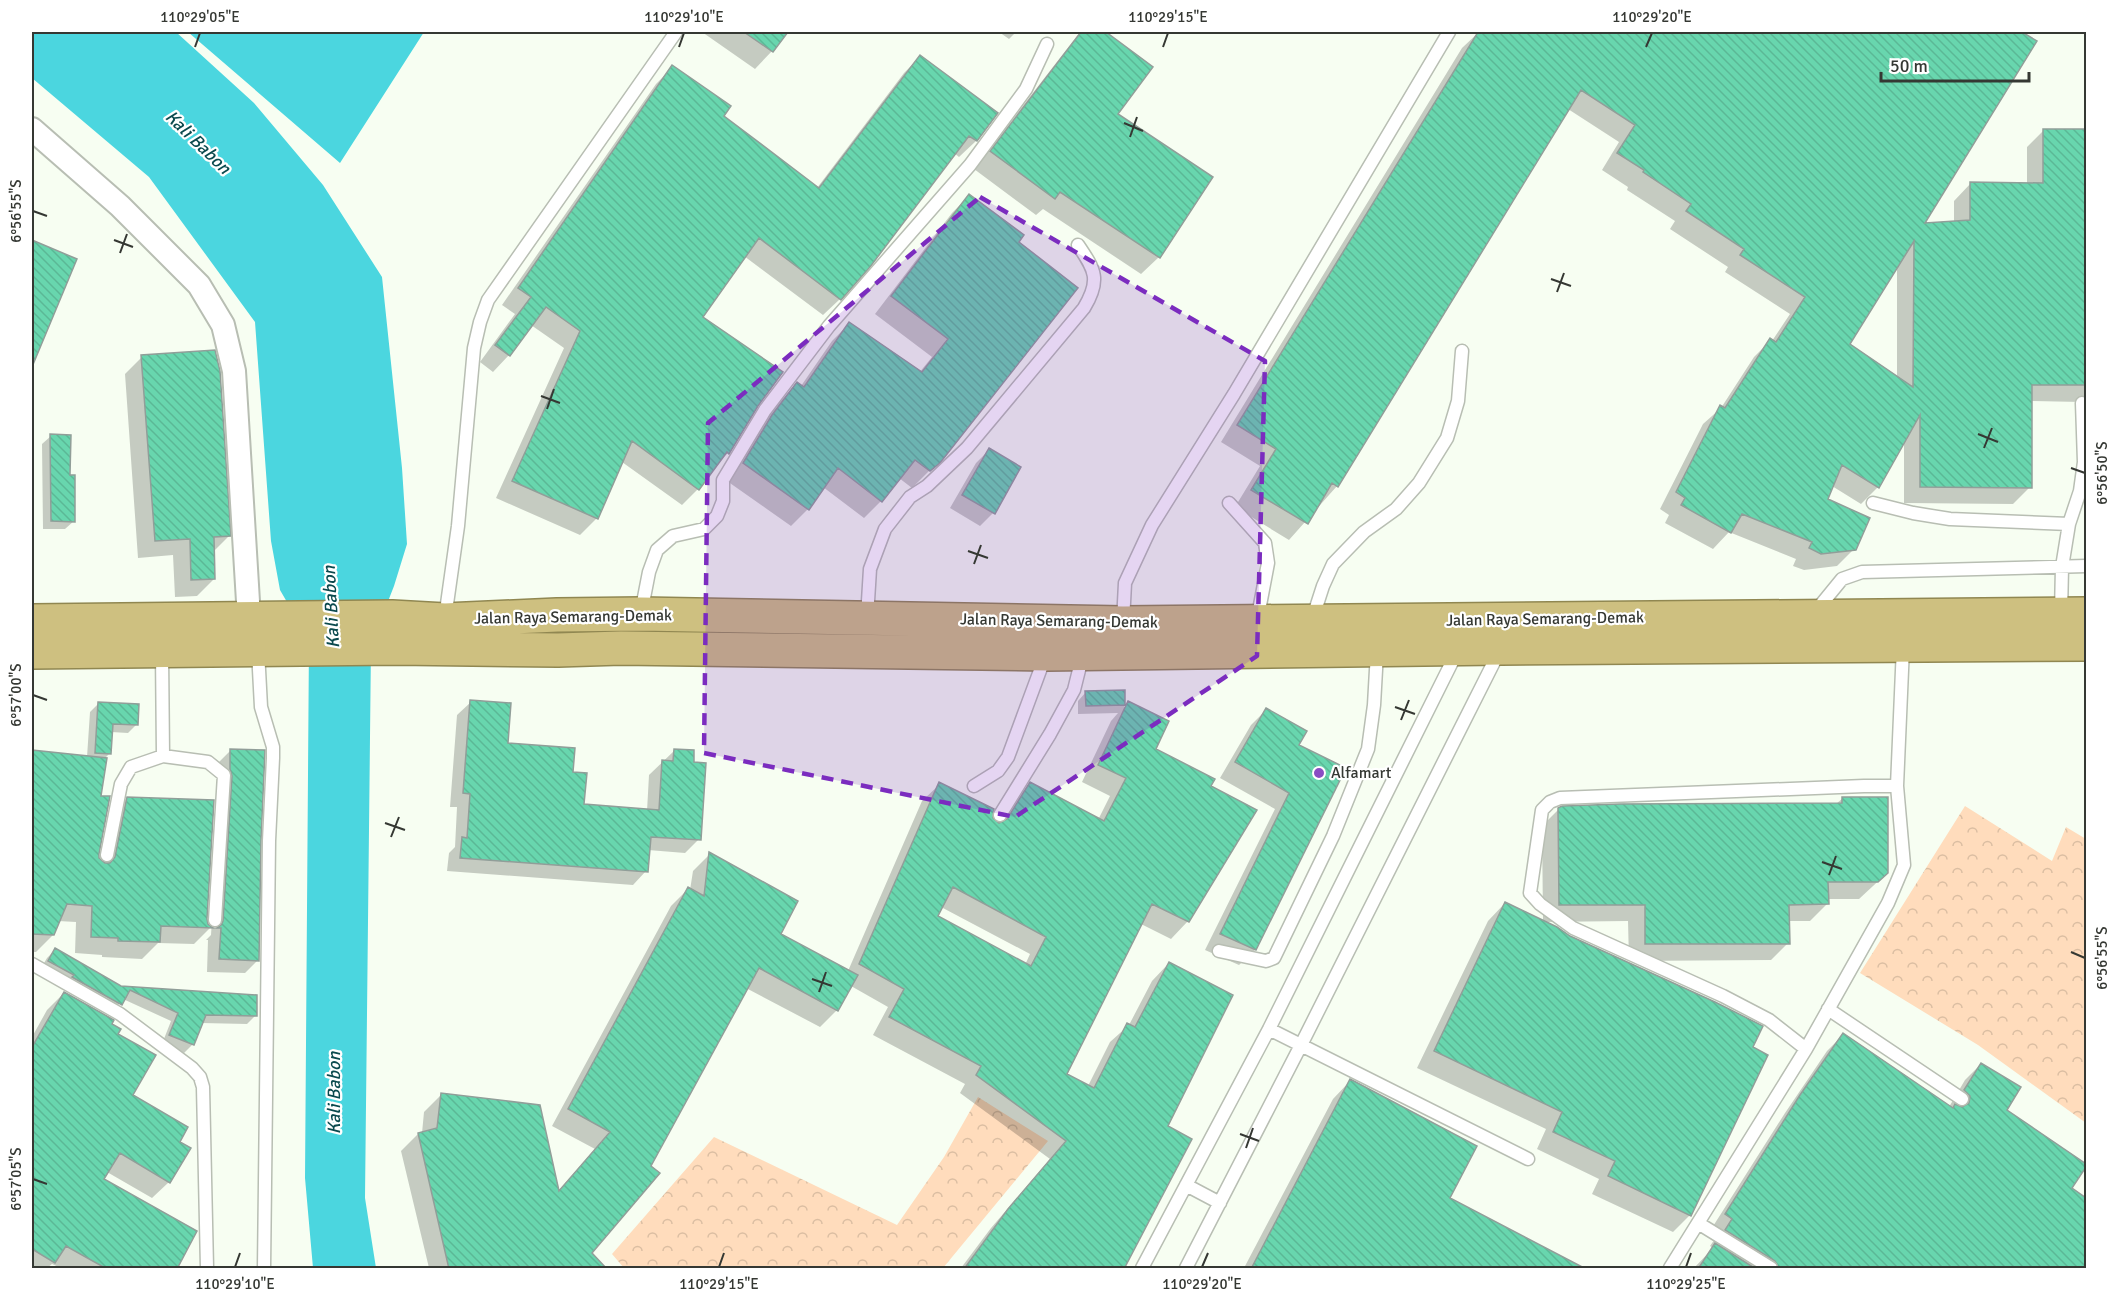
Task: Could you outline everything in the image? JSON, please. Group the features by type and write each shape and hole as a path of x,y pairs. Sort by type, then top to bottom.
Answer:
{"highway":[{"name":"Jalan Raya Semarang-Demak","path":"395,632 445,620 641,614 1123,623 2074,614"},
{"name":"Jalan Raya Semarang-Demak","path":"32,621 266,633 395,632 558,650 621,648 1047,654 2086,644"},
{"name":"Jalan Raya Semarang-Demak","path":"32,652 163,661 266,633"}],"street":[{"path":"32,129 120,206 199,285 223,325 234,371 266,633"}],"lane":[{"path":"445,620 458,526 474,348 488,300 676,32"},
{"path":"1123,623 1125,583 1152,525 1338,221 1449,32"},
{"path":"641,614 649,572 657,550 673,536 704,529 717,516 723,501 723,480 765,410 829,326 970,165 1026,89 1047,44"},
{"path":"867,618 870,569 885,529 910,497 927,486 967,448 1090,298 1095,286 1094,268 1078,245"},
{"path":"1312,621 1333,564 1364,532 1396,509 1419,483 1447,438 1458,401 1462,351"},
{"path":"2074,614 2062,567 2069,524 2080,491 2085,462 2082,403"},
{"path":"1229,503 1265,543 1268,563 1257,622"},
{"path":"1873,503 1950,519 2069,524"},
{"path":"1812,615 1842,579 1850,574 2086,566"},
{"path":"264,1269 269,841 273,758 273,747 261,707 266,633"},
{"path":"1670,1269 1806,1049 1888,903 1904,865 1896,786 1903,646"},
{"path":"1186,1269 1501,648"},
{"path":"1142,1269 1269,1029 1452,662 1461,649"},
{"path":"1219,951 1266,961 1274,958 1333,836 1368,748 1374,705 1377,650"},
{"path":"1000,815 1074,690 1083,653"},
{"path":"975,786 998,771 1008,757 1047,654"},
{"path":"163,661 163,756"},
{"path":"107,855 121,784 130,767 163,756 208,762 224,775 215,920"},
{"path":"1806,1049 1769,1020 1723,996 1573,928 1540,904 1530,893 1542,810 1550,802 1560,798 1896,786"},
{"path":"32,964 120,1014 192,1068 200,1077 203,1087 207,1269"},
{"path":"1828,1009 1962,1099"},
{"path":"1269,1029 1300,1047 1528,1159"},
{"path":"1186,1185 1220,1203"},
{"path":"1698,1223 1771,1269"}],"highlighted area":[{"path":"980,197 1265,361 1257,656 1015,817 704,753 708,423"}],"green space":[{"path":"1965,806 2052,861 2066,827 2086,839 2086,1123 1978,1045 1860,973"},
{"path":"978,1097 1048,1141 943,1268 624,1268 612,1254 714,1137 897,1225 944,1157"}],"water":[{"name":"Kali Babon","path":"32,32 176,32 254,103 323,185 382,277 402,468 407,544 394,586 371,645 365,1198 376,1268 313,1268 305,1178 309,640 280,590 271,541 255,322 149,177 32,78"},
{"path":"188,32 424,32 340,163"}],"building":[{"path":"744,32 788,32 773,52"},
{"path":"1081,32 1106,32 1153,67 1118,114 1213,177 1160,258 1060,192 1055,199 990,151"},
{"path":"1478,32 2022,32 2037,41 1925,223 1970,220 1970,182 2043,183 2043,129 2086,129 2086,385 2032,385 2032,488 1920,487 1920,415 1879,488 1842,465 1828,499 1870,518 1856,550 1821,554 1809,548 1812,542 1742,514 1731,533 1681,505 1685,498 1676,492 1720,405 1725,408 1770,338 1776,342 1805,297 1740,255 1744,249 1686,211 1691,204 1617,153 1635,125 1581,90 1338,487 1332,483 1308,524 1251,490 1276,449 1237,425","holes":["1914,241 1913,387 1850,344"]},
{"path":"920,55 998,113 977,141 969,136 870,267 841,300 759,238 703,317 783,372 758,406 729,454 727,452 699,490 632,441 598,519 512,481 580,331 546,307 510,356 495,345 531,297 518,288 672,65 731,106 724,116 819,188"},
{"path":"969,194 1024,235 1019,242 1078,288 940,463 930,471 915,460 882,502 838,468 809,510 743,463 772,415 797,382 804,387 849,322 922,372 948,339 891,296"},
{"path":"32,240 77,259 32,367"},
{"path":"215,350 220,371 231,536 214,537 215,579 191,580 190,539 155,541 141,355"},
{"path":"50,434 71,435 70,475 75,475 75,522 51,521"},
{"path":"989,448 1021,467 995,514 962,495"},
{"path":"1125,690 1125,705 1086,706 1085,691"},
{"path":"470,700 511,703 508,743 575,748 573,772 587,773 584,804 659,810 662,760 673,761 674,749 694,750 694,762 706,763 701,840 651,837 648,872 460,858 462,837 467,838 470,794 463,793"},
{"path":"1128,701 1169,721 1156,749 1215,779 1211,786 1257,810 1189,922 1152,904 1067,1074 1094,1088 1127,1023 1135,1027 1169,962 1233,995 1168,1126 1192,1139 1124,1269 964,1269 1008,1209 1066,1141 976,1075 981,1066 889,1017 904,989 859,964 939,782 994,809 993,818 999,823 1007,819 1030,782 1104,821 1126,778 1098,765","holes":["953,887 1046,937 1031,966 938,916"]},
{"path":"98,702 139,704 138,725 113,724 111,754 95,753"},
{"path":"1266,708 1307,731 1299,745 1346,768 1256,950 1220,934 1289,793 1235,762"},
{"path":"230,749 265,750 259,961 219,959 221,928 217,928 223,921 232,776"},
{"path":"32,750 107,758 101,796 110,796 99,854 99,858 105,863 110,863 115,857 127,797 214,800 207,919 208,924 213,928 161,926 160,942 118,941 118,938 91,937 92,906 67,904 54,935 32,934"},
{"path":"1842,797 1888,797 1888,873 1878,882 1828,882 1829,904 1789,905 1790,944 1645,944 1645,905 1559,905 1558,808 1562,806 1842,803"},
{"path":"709,852 798,901 781,934 858,975 838,1011 759,968 651,1166 660,1173 592,1253 607,1269 449,1269 418,1133 437,1128 441,1093 540,1105 559,1191 610,1132 568,1109 688,887 704,896"},
{"path":"1505,902 1557,927 1570,936 1763,1026 1753,1047 1768,1055 1691,1216 1608,1176 1615,1161 1553,1132 1562,1112 1434,1051"},
{"path":"55,948 121,986 257,995 257,1016 206,1015 194,1045 169,1035 178,1013 130,990 122,1005 48,961"},
{"path":"64,992 114,1020 112,1024 121,1029 118,1034 156,1055 133,1095 188,1127 180,1142 191,1148 170,1183 120,1153 104,1179 197,1231 177,1269 107,1269 66,1246 55,1263 32,1249 32,1047"},
{"path":"1843,1033 1953,1108 1955,1104 1962,1107 1969,1103 1970,1096 1964,1090 1981,1063 2021,1087 2007,1110 2086,1164 2072,1188 2086,1198 2086,1269 1779,1269 1775,1261 1725,1230 1732,1219 1725,1214 1800,1095"},
{"path":"1350,1079 1477,1146 1450,1198 1586,1269 1251,1269"},
{"path":"1715,1243 1756,1269 1698,1269"}],"place":[{"name":"Alfamart","path":"1319,773"}]}
